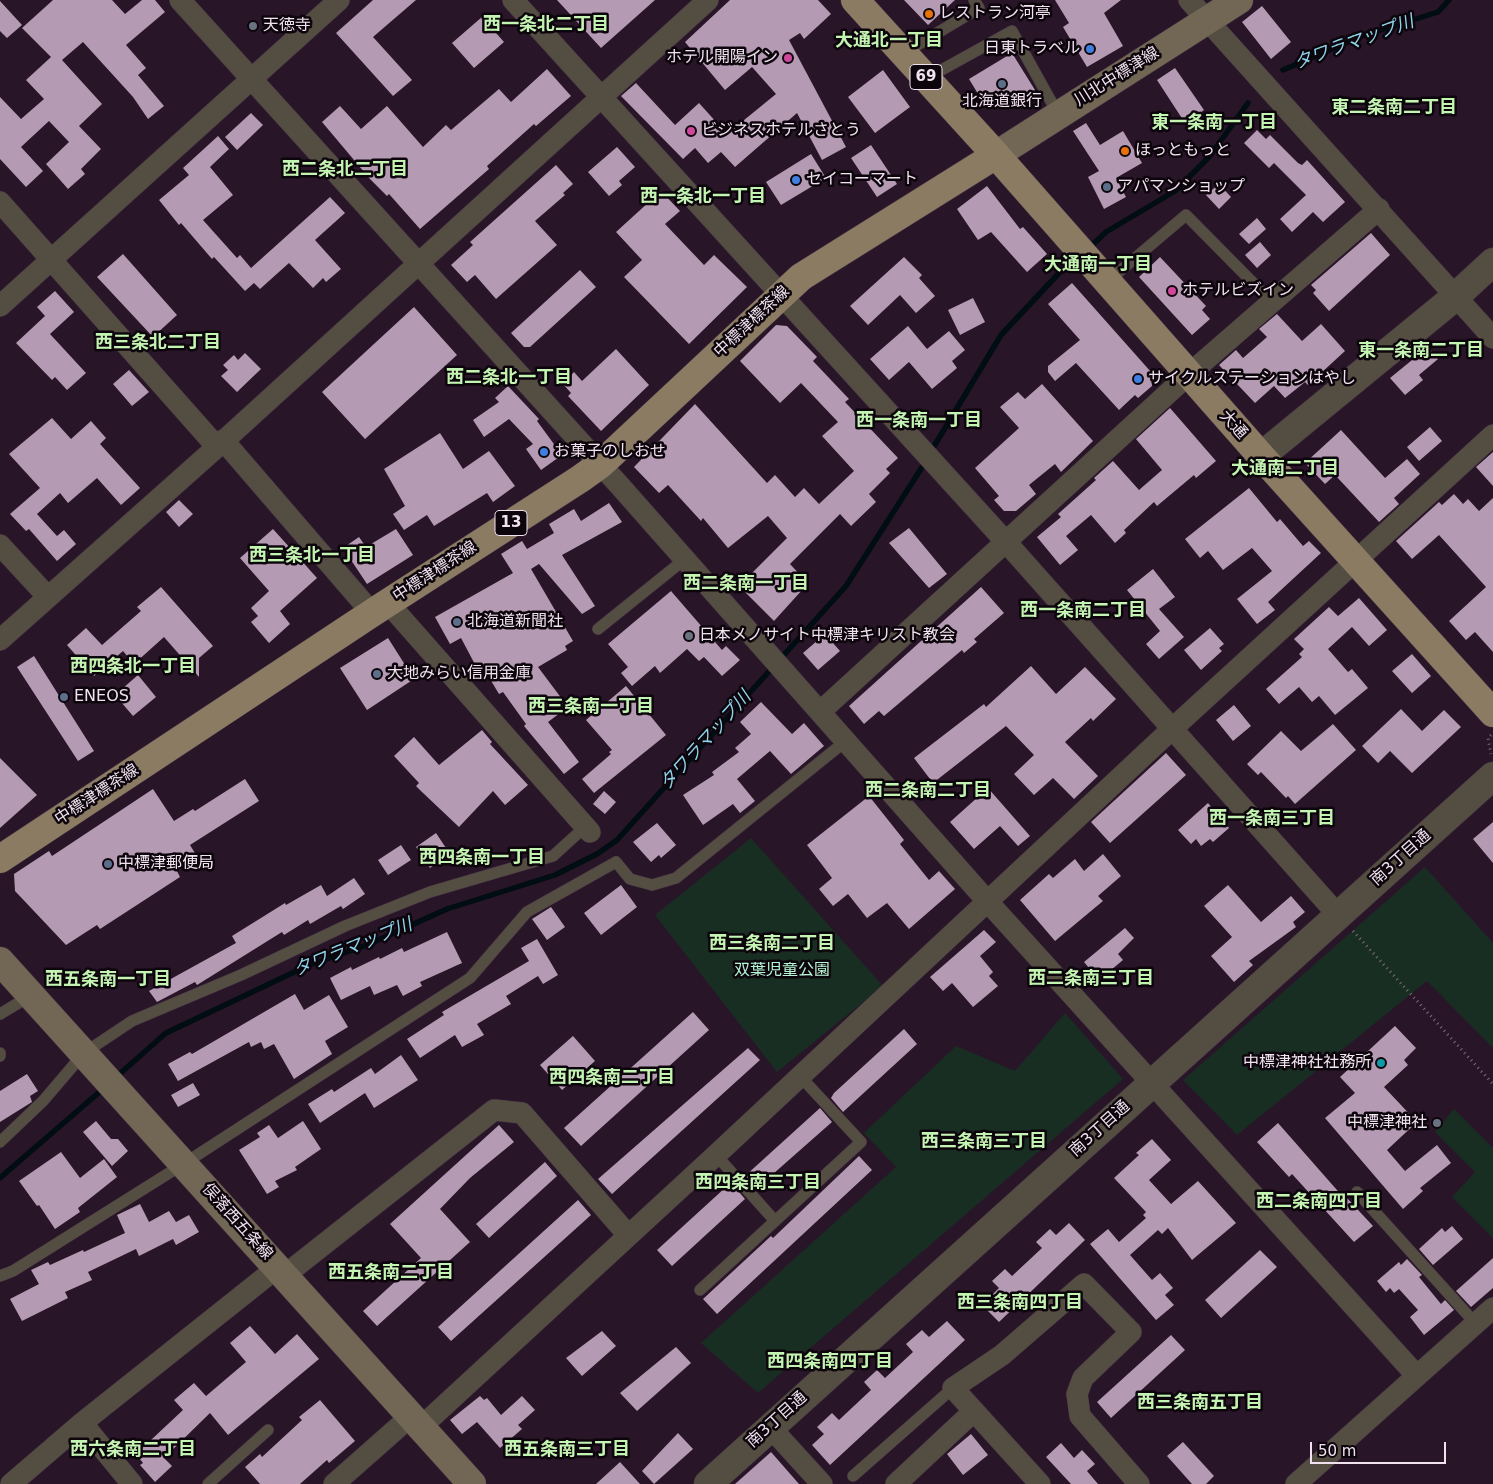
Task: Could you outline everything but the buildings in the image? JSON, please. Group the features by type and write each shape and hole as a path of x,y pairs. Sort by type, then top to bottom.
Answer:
{"main road":[{"name":"69","path":"855,0 996,155"},
{"name":"川北中標津線","path":"996,155 1239,0"},
{"name":"大通","path":"996,155 1188,375 1493,713"},
{"name":"中標津標茶線","path":"0,859 600,464 801,277 996,155"},
{"name":"俣落西五条線","path":"0,961 126,1098 472,1484"}],"street":[{"path":"180,0 686,559 988,902 1417,1376"},
{"path":"0,306 253,80 339,0"},
{"path":"513,0 779,296 1006,542 1343,920"},
{"path":"0,640 220,444 708,0"},
{"path":"1189,0 1493,338"},
{"path":"0,202 220,444 380,608 588,829"},
{"path":"821,711 1188,375 1378,209"},
{"path":"1261,456 1455,297 1493,262"},
{"path":"334,1484 416,1421 628,1235 1172,729 1493,435"},
{"path":"0,545 48,598"},
{"name":"南3丁目通","path":"708,1484 1151,1083 1343,920 1489,768"},
{"path":"10,1484 82,1423 494,1110 522,1113 628,1235"},
{"path":"1040,1484 953,1388 1002,1355 1084,1284 1131,1332 1082,1378 1077,1394 1080,1416 1139,1484"},
{"path":"1296,1484 1493,1308"},
{"path":"896,1484 974,1411"},
{"path":"82,1423 132,1484"},
{"path":"770,1426 822,1484"}],"lane":[{"path":"904,53 980,8 974,0"},
{"path":"927,78 1012,31 1058,114"},
{"path":"1107,282 1186,215 1271,301"},
{"path":"598,629 686,559"},
{"path":"0,1276 13,1270 185,1164 470,978 527,912 616,862 630,879 652,885 676,878 847,740"},
{"path":"0,1142 132,1021 241,975 345,926 430,892 553,856 588,829"},
{"path":"0,1014 31,995"},
{"path":"700,1290 861,1142 799,1075"},
{"path":"716,1155 775,1221"},
{"path":"1357,1192 1476,1324"},
{"path":"853,1476 953,1388"},
{"path":"208,1484 268,1430"}],"path":[{"path":"1489,768 1491,754 1488,738 1493,732"},
{"path":"1343,920 1493,1084"}],"green space":[{"name":"双葉児童公園","path":"751,838 883,986 777,1072 655,915"},
{"path":"1425,867 1493,943 1493,1048 1427,981 1237,1135 1183,1080"},
{"path":"1065,1013 1123,1079 758,1393 701,1343 896,1167 864,1133 956,1046 1015,1071"},
{"path":"1454,1109 1493,1148 1493,1238 1452,1197 1475,1172 1435,1132"}],"waterway":[{"name":"タワラマップ川","path":"1283,70 1362,36 1438,12 1449,0"},
{"name":"タワラマップ川","path":"1088,249 1106,232 1175,191 1209,157 1248,103"},
{"name":"タワラマップ川","path":"930,453 1001,335 1060,272 1077,258"},
{"name":"タワラマップ川","path":"115,1078 166,1033 309,965 367,945 447,909 555,875 597,854 617,840 846,586 926,461"},
{"name":"タワラマップ川","path":"0,1178 104,1088"}],"place":[{"name":"レストラン河亭","path":"929,14"},
{"name":"天徳寺","path":"253,26"},
{"name":"日東トラベル","path":"1090,49"},
{"name":"ホテル開陽イン","path":"788,58"},
{"name":"北海道銀行","path":"1002,84"},
{"name":"ビジネスホテルさとう","path":"691,131"},
{"name":"ほっともっと","path":"1125,151"},
{"name":"セイコーマート","path":"796,180"},
{"name":"アパマンショップ","path":"1107,187"},
{"name":"ホテルビズイン","path":"1172,291"},
{"name":"サイクルステーションはやし","path":"1138,379"},
{"name":"お菓子のしおせ","path":"544,452"},
{"name":"北海道新聞社","path":"457,622"},
{"name":"日本メノサイト中標津キリスト教会","path":"689,636"},
{"name":"大地みらい信用金庫","path":"377,674"},
{"name":"ENEOS","path":"64,697"},
{"name":"中標津郵便局","path":"108,864"},
{"name":"中標津神社社務所","path":"1381,1063"},
{"name":"中標津神社","path":"1437,1123"}],"district":[{"name":"西一条北二丁目","path":"546,25"},
{"name":"大通北一丁目","path":"889,41"},
{"name":"東二条南二丁目","path":"1394,108"},
{"name":"東一条南一丁目","path":"1214,123"},
{"name":"西二条北二丁目","path":"345,170"},
{"name":"西一条北一丁目","path":"703,197"},
{"name":"大通南一丁目","path":"1098,265"},
{"name":"西三条北二丁目","path":"158,343"},
{"name":"東一条南二丁目","path":"1421,351"},
{"name":"西二条北一丁目","path":"509,378"},
{"name":"西一条南一丁目","path":"919,421"},
{"name":"大通南二丁目","path":"1285,469"},
{"name":"西三条北一丁目","path":"312,556"},
{"name":"西二条南一丁目","path":"746,584"},
{"name":"西一条南二丁目","path":"1083,611"},
{"name":"西四条北一丁目","path":"133,667"},
{"name":"西三条南一丁目","path":"591,707"},
{"name":"西二条南二丁目","path":"928,791"},
{"name":"西一条南三丁目","path":"1272,819"},
{"name":"西四条南一丁目","path":"482,858"},
{"name":"西三条南二丁目","path":"772,944"},
{"name":"西二条南三丁目","path":"1091,979"},
{"name":"西五条南一丁目","path":"108,980"},
{"name":"西四条南二丁目","path":"612,1078"},
{"name":"西三条南三丁目","path":"984,1142"},
{"name":"西四条南三丁目","path":"758,1183"},
{"name":"西二条南四丁目","path":"1319,1202"},
{"name":"西五条南二丁目","path":"391,1273"},
{"name":"西三条南四丁目","path":"1020,1303"},
{"name":"西四条南四丁目","path":"830,1362"},
{"name":"西三条南五丁目","path":"1200,1403"},
{"name":"西六条南二丁目","path":"133,1450"},
{"name":"西五条南三丁目","path":"567,1450"}]}
